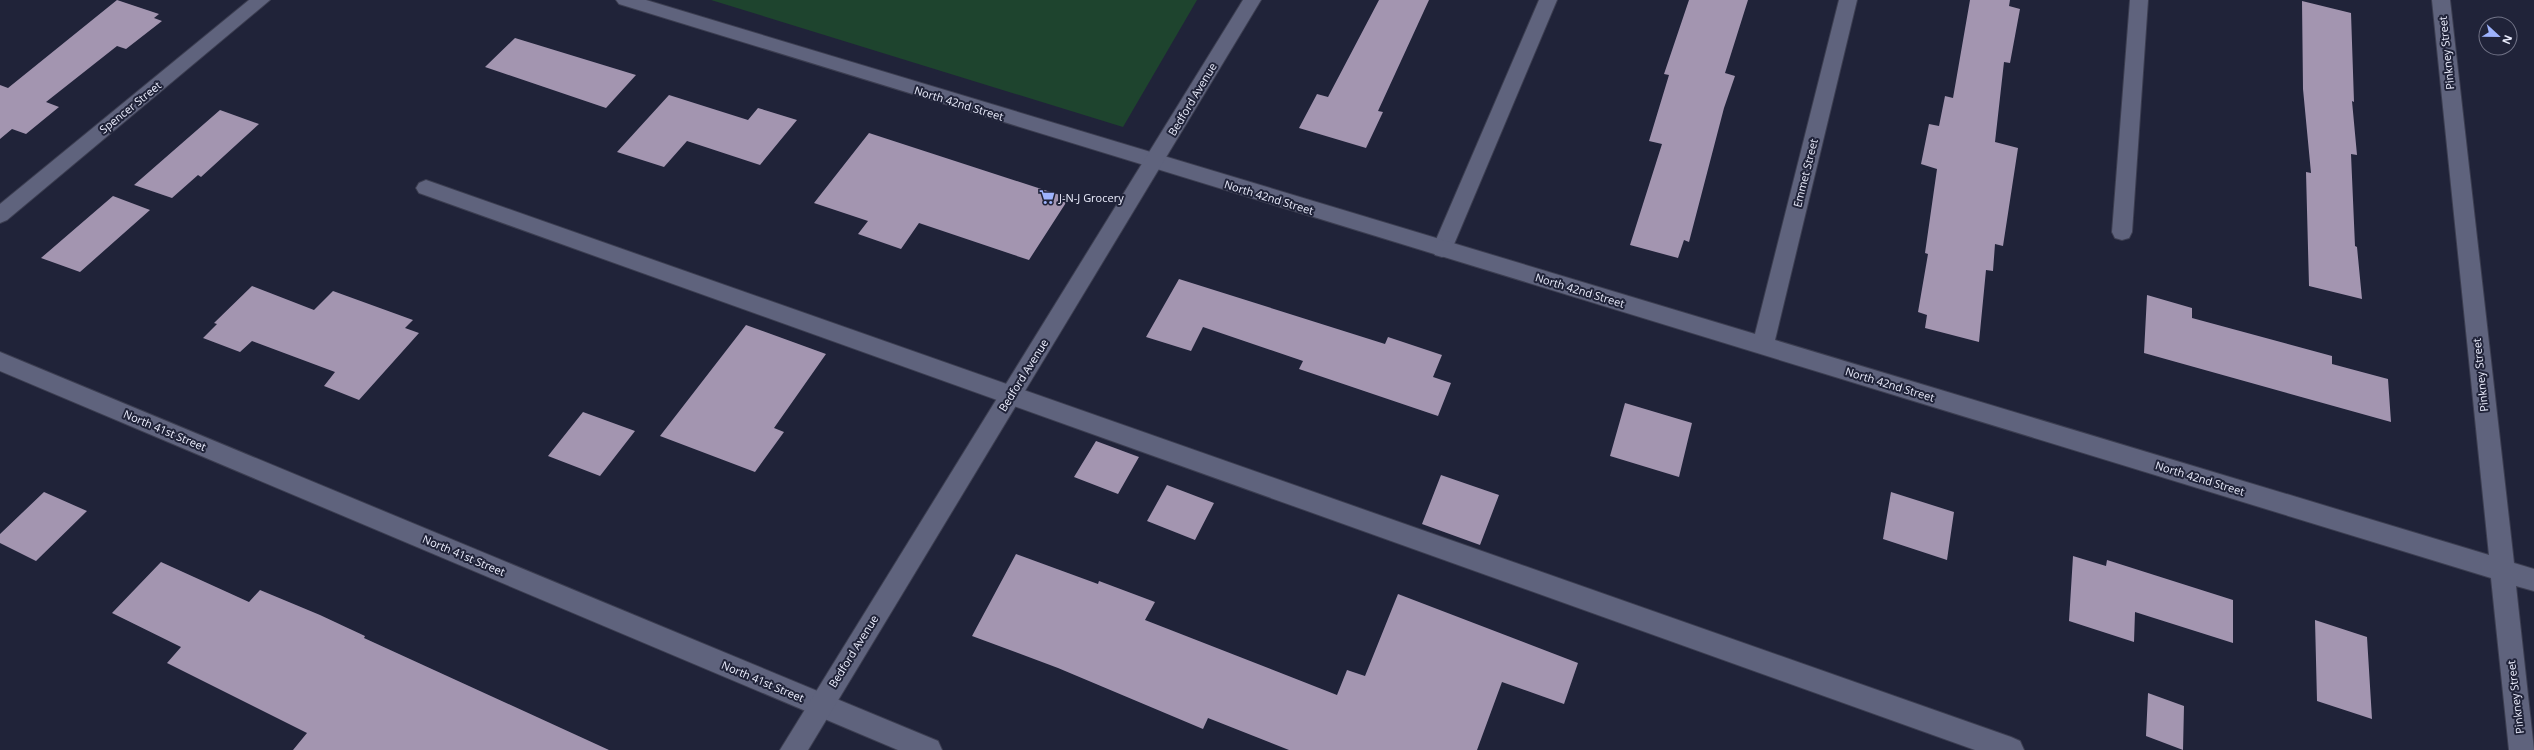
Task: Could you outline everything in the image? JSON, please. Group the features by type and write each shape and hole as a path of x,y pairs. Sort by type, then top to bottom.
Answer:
{"street":[{"name":"Spencer Street","path":"0,215 261,0"},
{"name":"North 42nd Street","path":"625,0 1153,162 2534,580"},
{"name":"Bedford Avenue","path":"793,750 1252,0"},
{"path":"1442,249 1548,0"},
{"name":"Emmet Street","path":"1763,346 1848,0"},
{"path":"2122,232 2139,0"},
{"name":"Pinkney Street","path":"2441,0 2501,570 2522,750"},
{"path":"426,188 2011,750"},
{"name":"North 41st Street","path":"0,361 929,750"}],"green space":[{"path":"711,0 1197,0 1123,127"}],"building":[{"path":"117,0 159,14 154,18 162,21 126,49 117,46 46,102 59,107 26,134 12,129 0,139 0,85 8,88"},
{"path":"1379,0 1429,0 1378,111 1383,112 1366,148 1299,128 1317,94 1328,97"},
{"path":"1689,0 1748,0 1725,73 1735,76 1724,108 1689,242 1684,240 1678,258 1630,245 1662,144 1649,141 1669,75 1664,74"},
{"path":"1970,0 2010,0 2009,6 2020,9 2010,63 2004,62 1995,142 2018,148 2003,246 1995,244 1993,271 1986,270 1979,342 1925,328 1927,315 1918,312 1928,254 1925,253 1937,169 1921,164 1929,124 1939,126 1945,96 1953,98"},
{"path":"2302,1 2351,13 2354,102 2352,101 2357,155 2351,154 2355,246 2357,247 2362,299 2309,286 2306,172 2311,173 2303,89"},
{"path":"515,38 636,75 606,108 485,67"},
{"path":"669,95 748,120 758,108 797,120 760,165 687,141 664,167 617,152"},
{"path":"220,110 259,124 201,177 198,175 172,198 134,185"},
{"path":"869,133 1069,198 1029,260 919,223 901,249 858,234 868,221 814,203"},
{"path":"113,196 150,210 80,272 41,258"},
{"path":"1179,279 1385,344 1388,337 1442,355 1433,377 1451,383 1438,416 1299,369 1303,361 1203,327 1191,351 1146,337"},
{"path":"252,286 314,310 333,291 413,320 405,328 419,333 359,400 324,386 335,372 252,341 240,352 203,338 217,324 214,323"},
{"path":"2147,295 2192,308 2192,318 2332,356 2332,364 2388,379 2391,422 2144,353"},
{"path":"746,325 826,354 774,428 784,432 755,472 660,436"},
{"path":"1625,403 1692,423 1679,477 1610,456"},
{"path":"583,412 635,431 600,476 548,456"},
{"path":"1096,441 1139,457 1118,494 1074,477"},
{"path":"1441,475 1499,495 1480,545 1422,524"},
{"path":"1167,485 1214,503 1195,540 1147,521"},
{"path":"44,492 87,511 36,561 0,543 0,534"},
{"path":"1891,492 1954,512 1947,560 1883,539"},
{"path":"1016,554 1098,584 1099,581 1155,602 1145,620 1337,695 1347,670 1365,676 1398,594 1578,663 1564,704 1502,682 1477,750 1289,750 1208,718 1203,729 1058,668 972,636"},
{"path":"2073,556 2106,566 2107,560 2233,600 2233,643 2135,612 2134,642 2069,621"},
{"path":"161,562 249,602 260,590 320,615 365,636 364,638 609,750 293,750 307,733 167,663 181,647 112,613"},
{"path":"2315,620 2367,637 2372,719 2317,701"},
{"path":"2148,693 2184,706 2183,750 2146,736"}],"place":[{"name":"J-N-J Grocery","path":"1047,197"}]}
